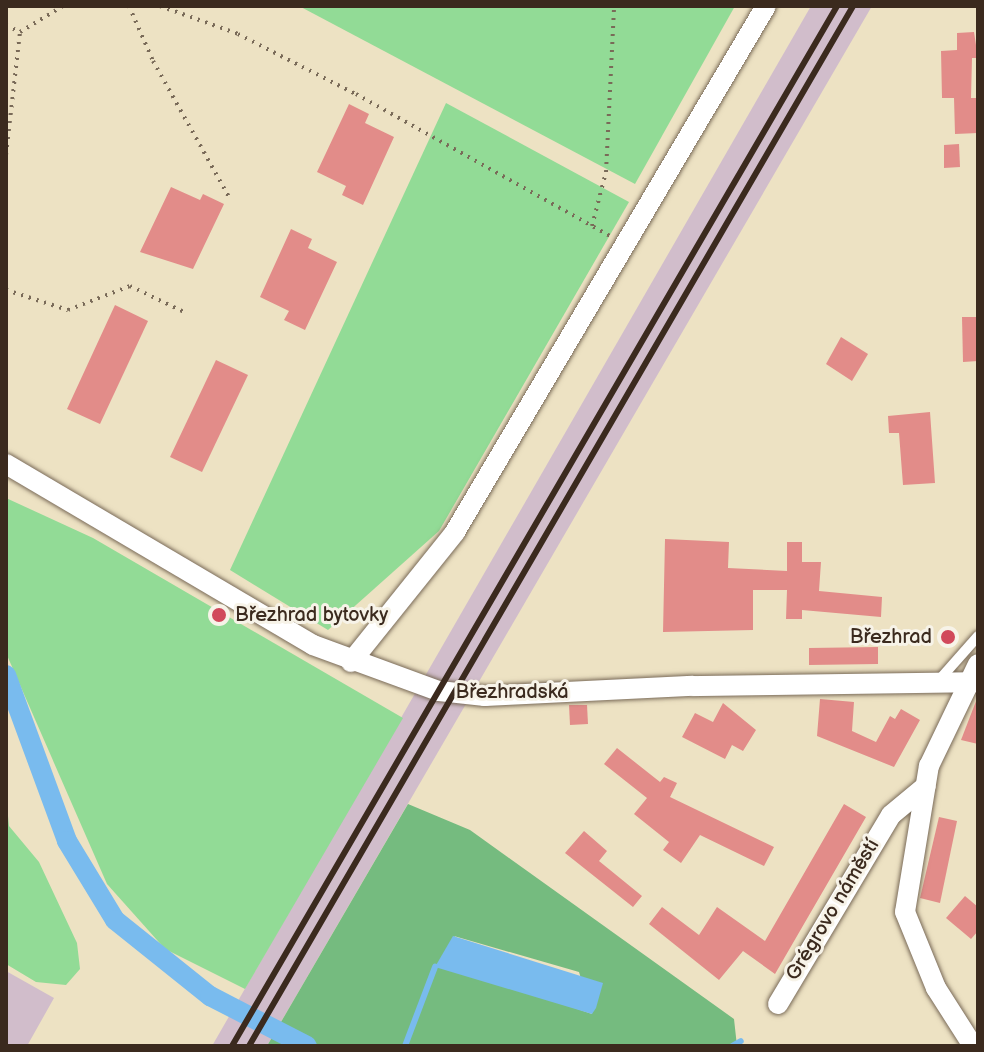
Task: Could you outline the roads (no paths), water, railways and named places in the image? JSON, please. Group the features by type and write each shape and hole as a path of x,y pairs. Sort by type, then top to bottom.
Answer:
{"street":[{"path":"351,662 455,532 766,6"},
{"name":"Březhradská","path":"6,464 313,645 351,662 439,691 485,696 940,679 974,675"},
{"path":"973,1046 936,988 905,912 929,766 974,675"},
{"name":"Grégrovo náměstí","path":"778,1004 891,815 926,786"}],"lane":[{"path":"940,679 978,636"}],"water":[{"path":"453,936 603,983 596,1008 592,1014 435,967"}],"waterway":[{"path":"6,675 67,841 115,920 210,996 307,1046"},
{"path":"405,1046 435,967"},
{"path":"732,1046 741,1041"}],"railway":[{"path":"232,1046 837,6"},
{"path":"249,1046 853,6"}],"place":[{"name":"Březhrad bytovky","path":"219,615"},
{"name":"Březhrad","path":"948,637"}]}
